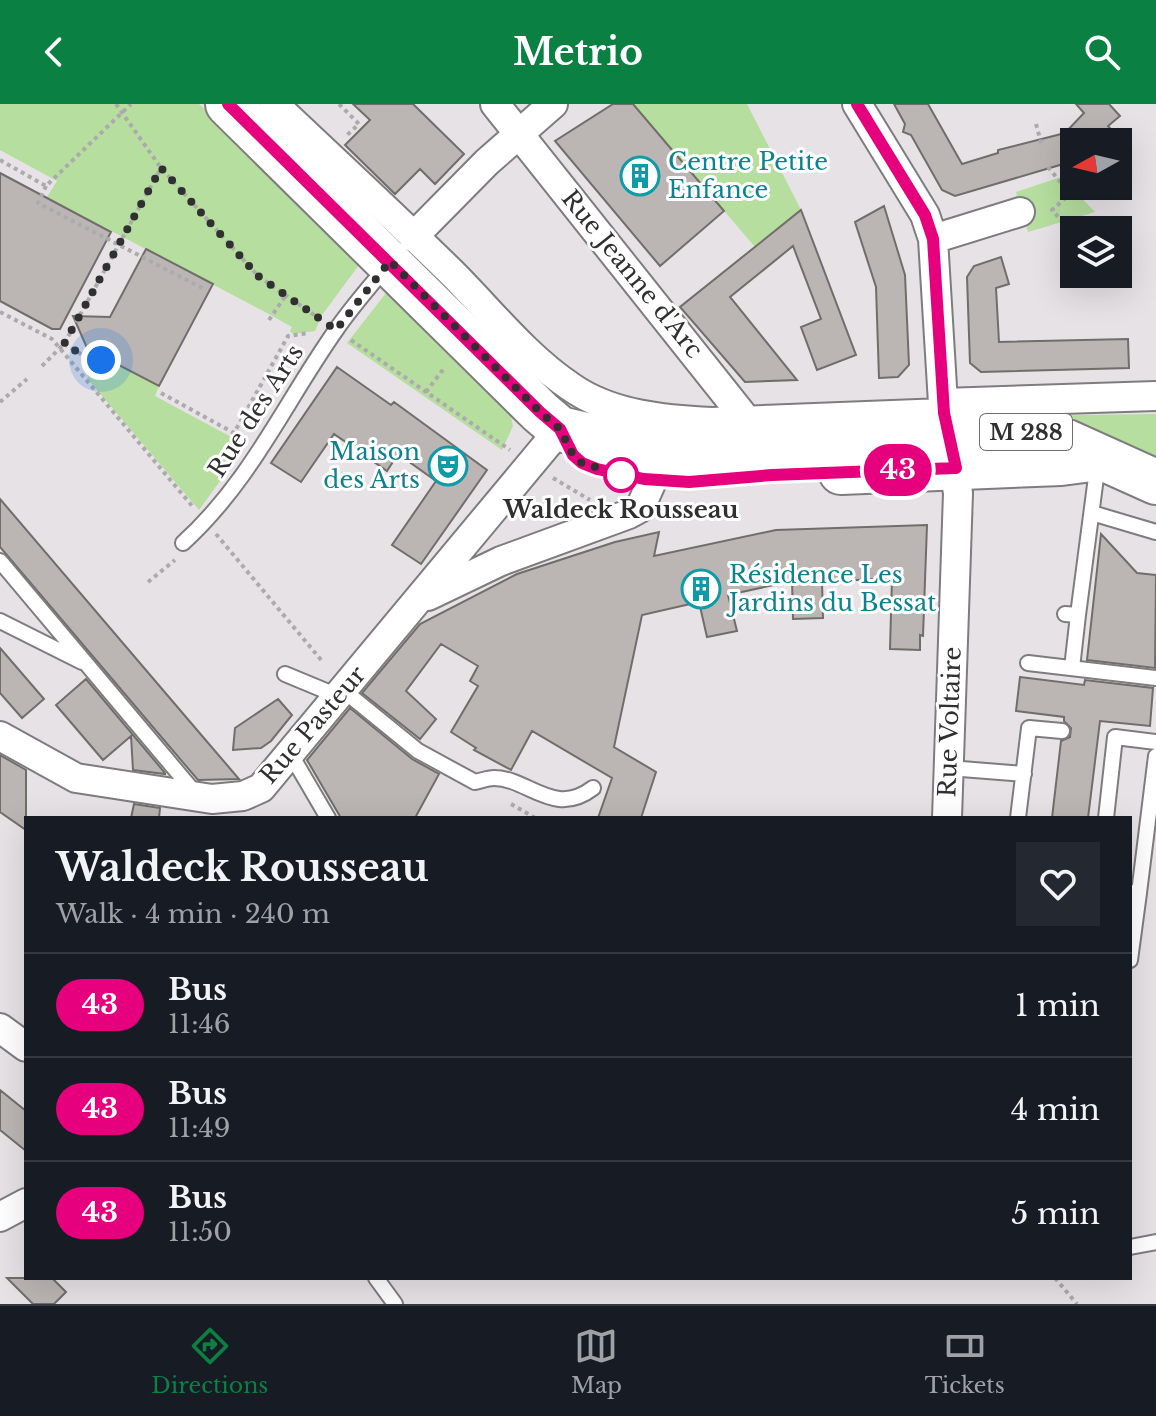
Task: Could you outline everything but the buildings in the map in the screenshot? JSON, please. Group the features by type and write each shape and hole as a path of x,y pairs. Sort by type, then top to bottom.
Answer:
{"main road":[{"name":"M 288","path":"228,104 326,200 401,249 445,315 560,429 573,455 582,463 597,469 653,479 689,482 772,475 948,430"},
{"name":"M 288","path":"560,429 662,453 695,454 757,434 888,441 948,430 1013,431 1067,442 1156,482"}],"street":[{"path":"274,104 372,198 401,249 449,270 536,358 572,388 613,408 757,434"},
{"name":"Rue Jeanne d'Arc","path":"495,104 757,434"},
{"path":"401,249 518,133 553,104"},
{"name":"Rue Voltaire","path":"857,104 925,215 933,239 948,430 958,502 956,722 949,768 947,816"},
{"path":"933,239 1020,212"},
{"path":"445,315 449,270"},
{"path":"948,430 1156,396"},
{"name":"Rue Pasteur","path":"0,736 76,778 210,805 261,788 560,429"},
{"name":"Rue Pasteur","path":"420,599 501,561 621,518 640,508 653,479"},
{"path":"0,1028 24,1046"},
{"path":"0,1217 24,1204"}],"lane":[{"path":"326,200 372,198"},
{"name":"Rue des Arts","path":"183,543 213,515 261,453 336,330 401,249"},
{"path":"1072,668 1072,614 1092,513 1098,458"},
{"path":"1092,513 1156,532"},
{"path":"0,561 210,805"},
{"path":"0,621 89,666"},
{"path":"1028,663 1156,678"},
{"path":"285,674 340,693 418,751 475,782 496,778 549,797 567,799 581,797 593,788"},
{"path":"1018,816 1029,728 1062,731"},
{"path":"1098,735 1156,742"},
{"path":"1106,816 1115,737"},
{"path":"290,753 327,816"},
{"path":"1132,933 1135,893 1156,756"},
{"path":"949,768 1024,774"},
{"path":"1132,1247 1156,1242"},
{"path":"377,1280 395,1304"}],"path":[{"path":"116,104 161,168 258,276 510,450"},
{"path":"131,104 46,186 38,203 206,290"},
{"path":"1036,124 1042,146"},
{"path":"0,160 46,186"},
{"path":"1048,167 1070,194 1052,210 1060,219"},
{"path":"42,366 64,344 161,168"},
{"path":"269,320 286,295"},
{"path":"0,312 52,339 197,512"},
{"path":"161,393 234,433 288,336 336,330"},
{"path":"64,344 93,361 109,357"},
{"path":"426,392 451,360"},
{"path":"0,402 27,379"},
{"path":"549,476 621,518"},
{"path":"211,528 322,661"},
{"path":"148,582 177,558"},
{"path":"1057,1280 1077,1304"}],"green space":[{"path":"0,104 199,104 362,261 322,315 315,331 293,334 290,331 292,327 267,313 47,197 57,181 0,150"},
{"path":"633,104 747,104 801,210 755,247"},
{"path":"1060,177 1060,200 1083,200 1095,212 1082,216 1060,216 1060,222 1028,232 1016,192"},
{"path":"390,288 509,408 513,426 502,450 347,343"},
{"path":"119,365 159,386 155,396 246,445 199,510 87,378 95,368 112,377"},
{"path":"1156,414 1156,465 1114,438 1082,427 1023,416"}],"bus line":[{"name":"43","path":"228,104 560,429 573,455 582,463 626,476 689,482 772,475 956,468 944,413 933,239 925,215 857,104"}],"place":[{"name":"Centre Petite Enfance","path":"640,176"},
{"name":"Maison des Arts","path":"448,466"},
{"name":"Waldeck Rousseau","path":"621,475"},
{"name":"Résidence Les Jardins du Bessat","path":"701,589"}],"route":[{"path":"101,360 87,359 64,344 161,168 258,276 336,330 390,261 560,429 573,455 597,469 626,476 621,475"}]}
